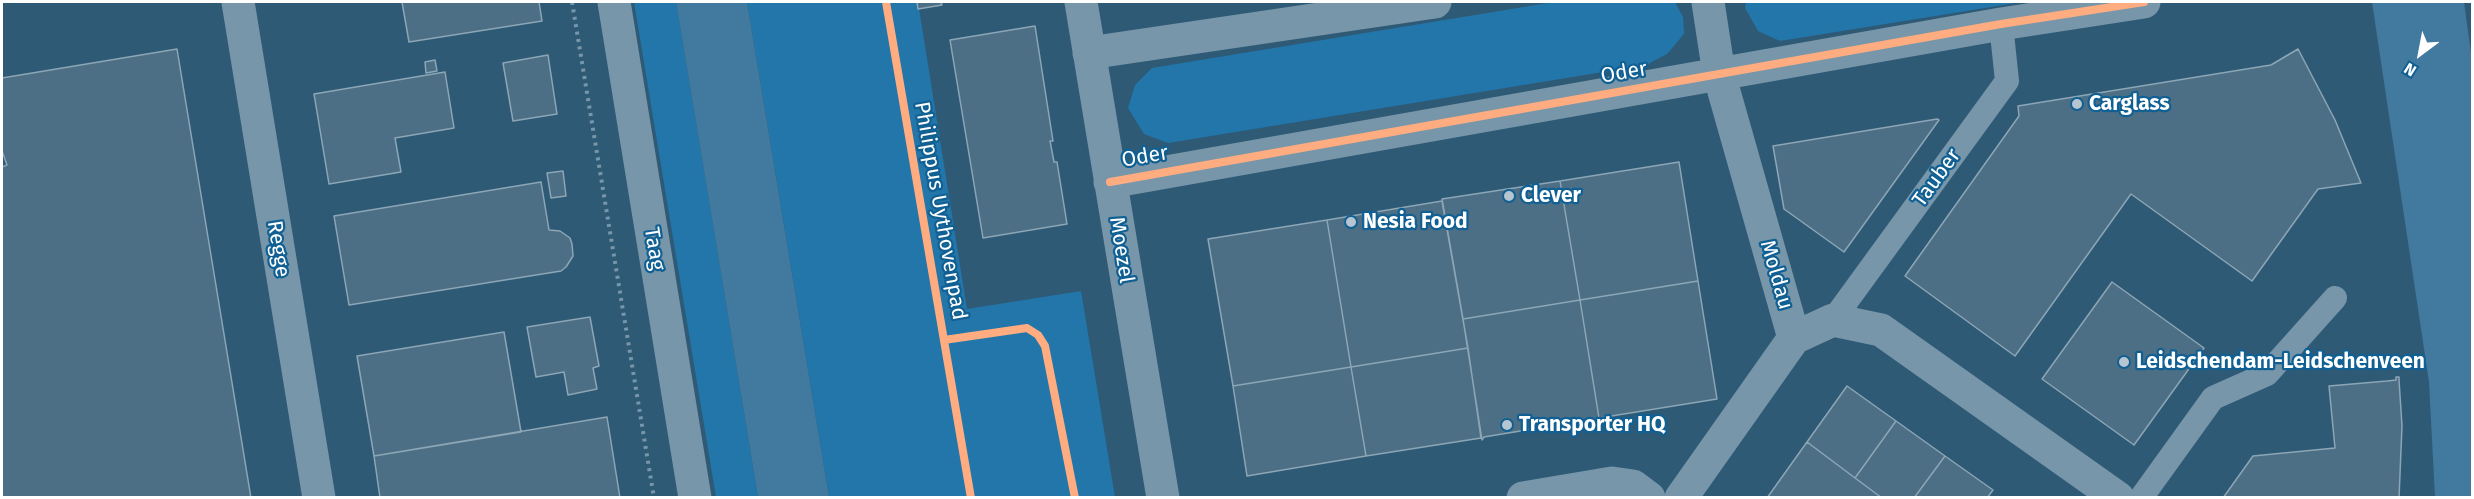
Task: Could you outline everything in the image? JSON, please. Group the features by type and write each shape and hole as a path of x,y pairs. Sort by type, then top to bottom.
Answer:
{"street":[{"name":"Regge","path":"238,2 318,498"},
{"name":"Taag","path":"614,2 695,498"},
{"name":"Moezel","path":"1081,2 1163,498"},
{"path":"1089,53 1434,2"},
{"name":"Oder","path":"1110,182 2001,24 2144,2"},
{"name":"Moldau","path":"1681,498 1794,338 1719,74 1709,12"},
{"path":"1833,320 1881,330 2118,498"},
{"name":"Tauber","path":"1794,338 1833,320"},
{"path":"1523,498 1612,483 1633,486 1649,498"}],"lane":[{"name":"Tauber","path":"1833,320 2007,81 2001,24"},
{"path":"2141,498 2213,398 2267,374 2335,298"}],"path":[{"path":"572,2 654,498"}],"shaded area":[{"path":"634,2 676,2 758,497 716,497"},
{"path":"676,2 747,2 829,497 758,497"},
{"path":"747,2 918,2 967,309 1081,291 1115,497 829,497"},
{"path":"1554,2 1675,2 1683,17 1684,34 1667,54 1646,65 1168,143 1144,134 1128,108 1135,85 1152,68"},
{"path":"1746,2 2022,2 1780,41 1758,31 1745,8"},
{"path":"2372,2 2464,2 2472,60 2472,497 2435,497 2429,382"}],"building":[{"path":"402,2 539,2 542,21 409,42"},
{"path":"917,2 941,2 942,5 918,9"},
{"path":"1035,26 1053,141 1050,141 1054,162 1057,162 1067,224 983,238 950,40"},
{"path":"177,49 251,498 2,498 2,167 7,165 2,151 2,78"},
{"path":"2298,49 2335,120 2361,183 2318,189 2252,281 2131,194 2015,356 1905,276 2019,116 2018,106 2271,65"},
{"path":"548,55 557,114 513,121 503,63"},
{"path":"435,60 437,71 426,73 425,62"},
{"path":"445,72 454,128 395,138 401,172 329,184 314,94"},
{"path":"1939,120 1844,252 1784,209 1773,146"},
{"path":"1679,162 1698,281 1580,300 1560,181"},
{"path":"563,171 566,196 551,198 547,173"},
{"path":"1560,181 1580,300 1463,319 1442,199"},
{"path":"541,182 549,230 560,231 570,238 572,244 573,256 561,271 349,305 334,216"},
{"path":"1442,201 1468,348 1351,367 1327,220"},
{"path":"1327,220 1351,367 1233,386 1208,239"},
{"path":"1698,281 1717,399 1599,418 1580,300"},
{"name":"Leidschendam-Leidschenveen","path":"2112,282 2204,348 2134,445 2042,379"},
{"path":"1580,300 1599,418 1484,437 1482,440 1463,319"},
{"path":"590,317 599,366 593,368 597,389 568,395 564,372 536,377 527,327"},
{"path":"504,332 521,432 374,456 357,356"},
{"path":"1468,348 1481,438 1366,456 1351,367"},
{"path":"1351,367 1366,456 1247,476 1233,386"},
{"path":"2396,377 2399,377 2402,426 2399,498 2223,498 2253,456 2335,448 2329,386 2396,380"},
{"path":"1847,386 1896,421 1855,478 1807,442"},
{"path":"607,417 620,498 380,498 374,456"},
{"path":"1896,421 1945,456 1914,498 1882,498 1855,478"},
{"path":"1807,442 1855,478 1882,498 1767,498"},
{"path":"1945,456 1993,490 1987,498 1914,498"}],"cycle path":[{"name":"Philippus Uythovenpad","path":"886,2 971,498"},
{"path":"1110,182 2001,24 2144,2"},
{"path":"944,340 1027,328 1038,335 1045,346 1075,498"}],"place":[{"name":"Carglass","path":"2077,104"},
{"name":"Clever","path":"1509,196"},
{"name":"Nesia Food","path":"1351,222"},
{"name":"Leidschendam-Leidschenveen","path":"2124,362"},
{"name":"Transporter HQ","path":"1507,425"}]}
